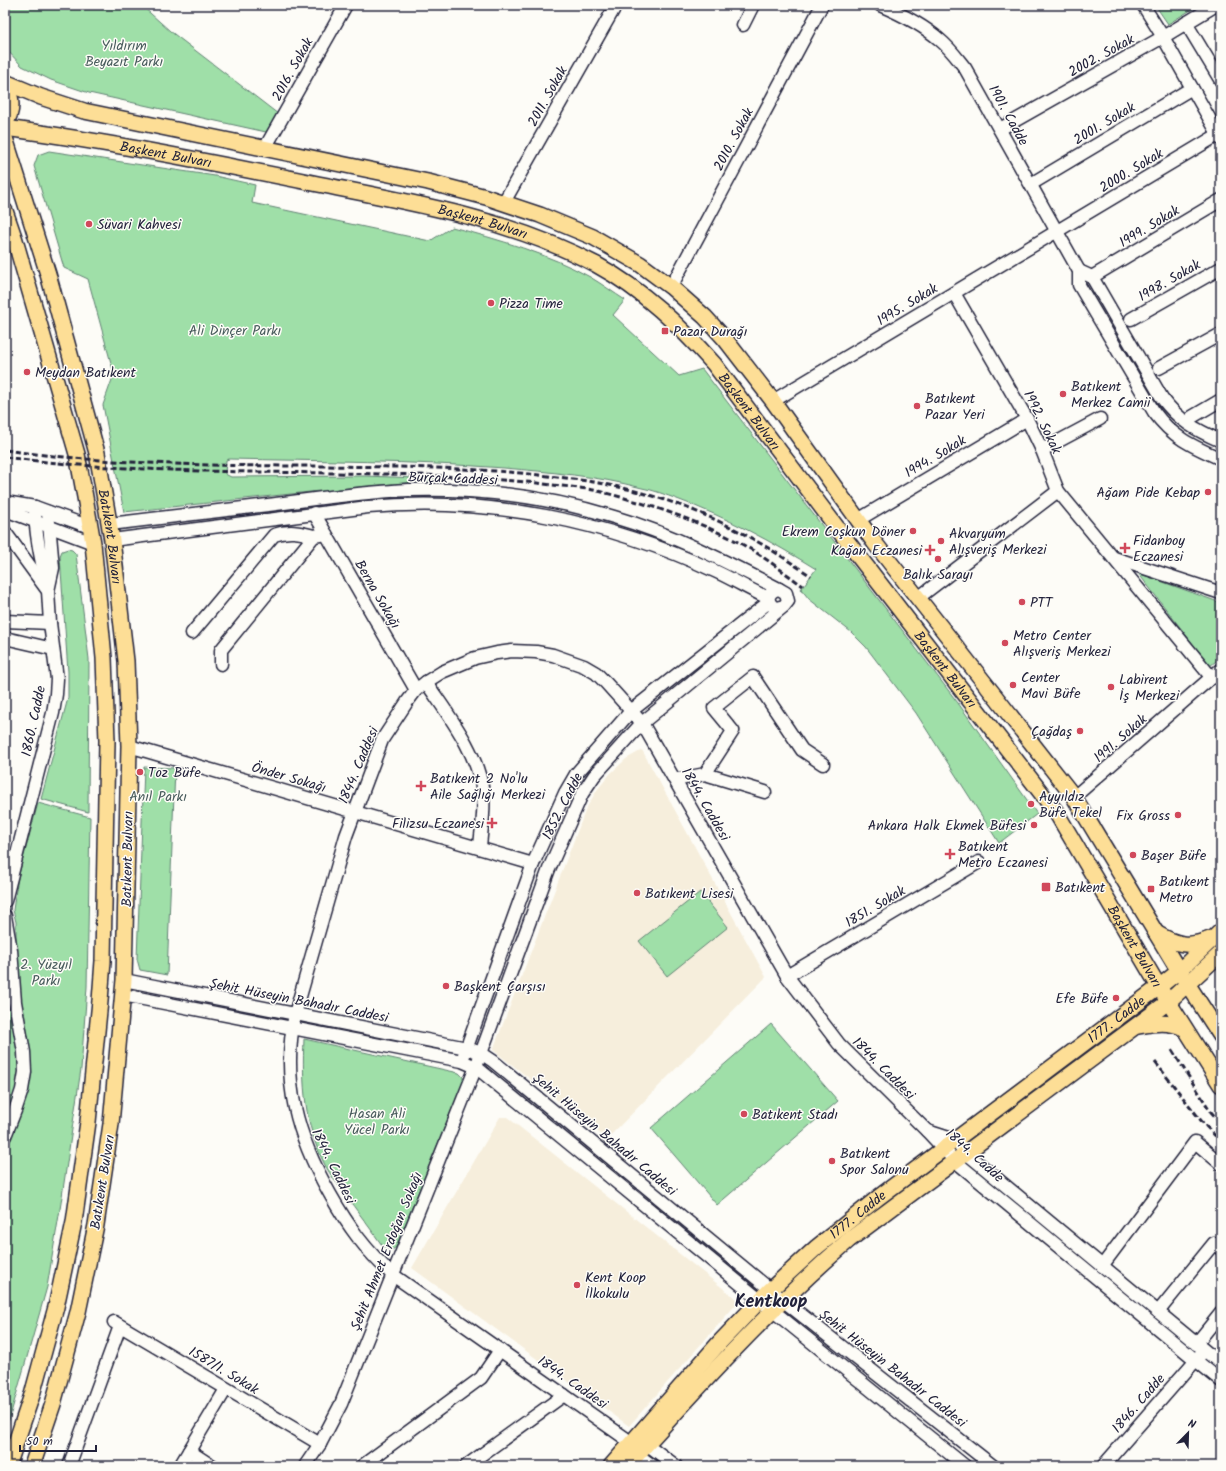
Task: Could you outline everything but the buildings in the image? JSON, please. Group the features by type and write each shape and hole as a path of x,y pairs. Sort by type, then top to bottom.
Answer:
{"main road":[{"name":"Başkent Bulvarı","path":"5,82 40,97 84,111 428,182 464,190 504,202 593,237 644,266 670,286 705,317 725,339 773,401 858,520 1074,797 1155,932 1221,1036"},
{"path":"5,86 11,101 11,111 5,123"},
{"name":"Başkent Bulvarı","path":"5,128 72,137 253,171 423,205 464,215 529,236 578,256 599,266 637,291 676,324 714,364 856,553 1056,812 1158,987 1221,1084"},
{"name":"Batıkent Bulvarı","path":"5,138 48,274 97,453 110,524 126,660 129,746 124,988 111,1124 96,1225 78,1312 53,1404 32,1466"},
{"name":"Batıkent Bulvarı","path":"5,211 15,240 77,454 93,543 104,658 107,742 103,961 88,1122 74,1222 56,1307 32,1395 8,1466"},
{"path":"90,526 110,524"},
{"path":"93,543 112,540"},
{"path":"1155,932 1174,942 1186,945 1202,943 1218,934"},
{"name":"1777. Cadde","path":"627,1466 635,1444 699,1365 765,1295 846,1223 1179,971 1218,934"},
{"name":"1777. Cadde","path":"611,1466 692,1394 772,1310 849,1240 1168,1002 1221,953"},
{"path":"1135,1026 1168,1023 1184,1028"}],"street":[{"name":"2016. Sokak","path":"265,148 346,5"},
{"name":"2011. Sokak","path":"504,202 616,5"},
{"path":"743,26 753,5"},
{"name":"2010. Sokak","path":"670,286 822,5"},
{"name":"1901. Cadde","path":"880,5 921,26 940,39 965,68 1079,271 1079,285 1154,412 1171,432 1183,441 1221,459"},
{"path":"1143,5 1220,135"},
{"name":"2002. Sokak","path":"1000,129 1163,37 1216,5"},
{"path":"1186,23 1220,76"},
{"name":"2001. Sokak","path":"1031,184 1192,88"},
{"name":"2000. Sokak","path":"1057,232 1220,135"},
{"name":"1999. Sokak","path":"1092,277 1221,200"},
{"name":"1995. Sokak","path":"773,401 1057,232"},
{"name":"1998. Sokak","path":"1131,319 1221,268"},
{"path":"1079,271 1092,277 1169,408 1191,427 1221,441"},
{"name":"1992. Sokak","path":"954,293 1027,418 1042,450 1058,491 1212,678"},
{"path":"1159,368 1221,334"},
{"path":"1192,417 1221,400"},
{"name":"1994. Sokak","path":"858,520 1027,418"},
{"path":"1042,450 1100,419"},
{"name":"Burçak Caddesi","path":"110,524 372,492 429,490 483,493 553,502 597,512 629,522 679,541 724,561 779,589"},
{"path":"918,598 1058,491"},
{"path":"5,502 35,507 90,526"},
{"name":"Burçak Caddesi","path":"112,540 314,513 389,505 431,505 485,508 555,518 607,530 657,547 717,572 769,600"},
{"name":"1860. Cadde","path":"5,901 56,694 57,679 48,591 41,562 35,521 35,507"},
{"path":"5,510 93,543"},
{"name":"1860. Cadde","path":"48,512 53,568 48,591"},
{"name":"Berna Sokağı","path":"314,513 320,535 416,690"},
{"path":"5,532 48,591"},
{"path":"192,633 274,535 292,532 320,535"},
{"path":"221,664 221,650 320,535"},
{"path":"1113,558 1221,593"},
{"path":"779,589 784,591 788,596 788,601 784,606 776,608 770,605 770,592 779,589"},
{"name":"1852. Cadde","path":"462,1061 534,864 562,799 576,774 632,711 769,600"},
{"name":"1852. Cadde","path":"476,1067 549,869 579,800 594,776 642,723 784,606"},
{"path":"5,621 50,622"},
{"path":"5,638 53,649"},
{"name":"1844. Caddesi","path":"635,1444 392,1275 370,1254 353,1233 324,1186 309,1154 297,1121 290,1082 289,1057 295,1014 354,812 382,740 416,690 442,672 475,658 512,651 536,652 569,660 590,669 606,683 642,723 787,976 839,1044 926,1131"},
{"name":"1991. Sokak","path":"1074,797 1221,669"},
{"path":"705,774 733,731 714,708 753,677 802,750 823,764"},
{"path":"426,682 461,734 477,771 483,792 480,848"},
{"name":"Önder Sokağı","path":"129,746 534,864"},
{"path":"675,780 705,774 765,792"},
{"name":"1851. Sokak","path":"787,976 979,862"},
{"path":"5,916 24,1052 25,1072 22,1090 5,1136"},
{"name":"Şehit Hüseyin Bahadır Caddesi","path":"124,988 295,1014 467,1048 481,1053 765,1295 772,1310 965,1466"},
{"name":"Şehit Hüseyin Bahadır Caddesi","path":"124,988 292,1028 462,1061 476,1067 765,1295 783,1300 863,1365 993,1466"},
{"name":"Şehit Ahmet Erdoğan Sokağı","path":"305,1466 320,1444 341,1404 476,1067"},
{"name":"1844. Cadde","path":"926,1131 949,1144 961,1157 1198,1351 1221,1364"},
{"path":"1102,1266 1195,1142 1221,1164"},
{"name":"1844. Cadde","path":"961,1157 1102,1266 1158,1312 1198,1351 1221,1381"},
{"path":"1158,1312 1214,1243 1221,1249"},
{"name":"1846. Cadde","path":"1107,1465 1198,1351 1221,1313"},
{"name":"1587/1. Sokak","path":"69,1466 117,1324 320,1444"},
{"path":"362,1466 480,1378 500,1350"},
{"path":"180,1466 226,1389"},
{"path":"466,1466 564,1394"},
{"path":"635,1444 653,1466"},
{"path":"635,1444 676,1466"},
{"path":"189,1451 212,1466"}],"shaded area":[{"name":"Batıkent Lisesi","path":"642,750 766,977 607,1139 493,1050 586,809 597,790 610,774 626,759"},
{"name":"Kent Koop İlkokulu","path":"500,1117 507,1117 739,1301 629,1426 412,1268"}],"green space":[{"name":"Yıldırım Beyazıt Parkı","path":"5,5 141,5 170,31 278,114 266,132 89,93 51,80 22,66 5,48"},
{"path":"1155,5 1199,5 1168,24"},
{"name":"Ali Dinçer Parkı","path":"49,151 215,176 255,185 252,203 430,241 452,227 505,242 557,261 590,277 625,300 613,315 679,376 702,369 958,703 1037,814 999,843 916,713 866,647 851,632 809,599 801,589 816,569 765,539 731,522 695,506 651,490 591,477 504,468 401,463 229,459 226,460 225,474 231,477 365,476 444,479 124,512 103,405 114,374 88,279 64,268 34,166 38,155"},
{"path":"68,549 72,550 76,554 89,659 88,812 41,799 68,698 68,672 60,556 62,551"},
{"path":"1138,573 1221,603 1221,657 1210,666"},
{"name":"Anıl Parkı","path":"144,767 175,768 167,975 140,970 137,959"},
{"name":"2. Yüzyıl Parkı","path":"38,803 90,817 87,987 81,1069 47,1287 5,1434 5,948 16,942 16,922 13,910 15,896 18,878"},
{"path":"700,892 728,927 667,976 639,941"},
{"name":"Batıkent Stadı","path":"771,1024 838,1101 717,1205 651,1128"},
{"name":"Hasan Ali Yücel Parkı","path":"304,1039 459,1073 463,1077 463,1082 396,1247 392,1250 384,1248 329,1172 318,1150 306,1104 303,1072"}],"railway":[{"path":"5,450 125,462 245,466 398,467 471,470 520,473 593,482 651,495 698,512 744,534 811,576"},
{"path":"5,457 147,469 403,474 460,477 537,483 598,491 652,506 704,526 755,552 803,586"},
{"path":"1172,1050 1211,1112 1221,1123"},
{"path":"1155,1062 1203,1123 1221,1142"}],"place":[{"name":"Süvari Kahvesi","path":"89,224"},
{"name":"Pizza Time","path":"491,303"},
{"name":"Pazar Durağı","path":"665,331"},
{"name":"Meydan Batıkent","path":"27,372"},
{"name":"Batıkent Merkez Camii","path":"1063,394"},
{"name":"Batıkent Pazar Yeri","path":"917,406"},
{"name":"Ağam Pide Kebap","path":"1208,492"},
{"name":"Ekrem Coşkun Döner","path":"913,531"},
{"name":"Akvaryum Alışveriş Merkezi","path":"941,541"},
{"name":"Fidanboy Eczanesi","path":"1125,548"},
{"name":"Kağan Eczanesi","path":"930,550"},
{"name":"Balık Sarayı","path":"938,559"},
{"name":"PTT","path":"1022,602"},
{"name":"Metro Center Alışveriş Merkezi","path":"1005,643"},
{"name":"Center Mavi Büfe","path":"1013,685"},
{"name":"Labirent İş Merkezi","path":"1111,687"},
{"name":"Çağdaş","path":"1080,731"},
{"name":"Toz Büfe","path":"140,772"},
{"name":"Batıkent 2 No'lu Aile Sağlığı Merkezi","path":"421,786"},
{"name":"Ayyıldız Büfe Tekel","path":"1031,804"},
{"name":"Fix Gross","path":"1178,815"},
{"name":"Filizsu Eczanesi","path":"492,823"},
{"name":"Ankara Halk Ekmek Büfesi","path":"1034,825"},
{"name":"Batıkent Metro Eczanesi","path":"950,854"},
{"name":"Başer Büfe","path":"1133,855"},
{"name":"Batıkent","path":"1046,887"},
{"name":"Batıkent Metro","path":"1151,889"},
{"name":"Batıkent Lisesi","path":"637,893"},
{"name":"Başkent Çarşısı","path":"446,986"},
{"name":"Efe Büfe","path":"1116,998"},
{"name":"Batıkent Stadı","path":"744,1114"},
{"name":"Batıkent Spor Salonu","path":"832,1161"},
{"name":"Kent Koop İlkokulu","path":"577,1285"}],"district":[{"name":"Kentkoop","path":"771,1301"}]}
